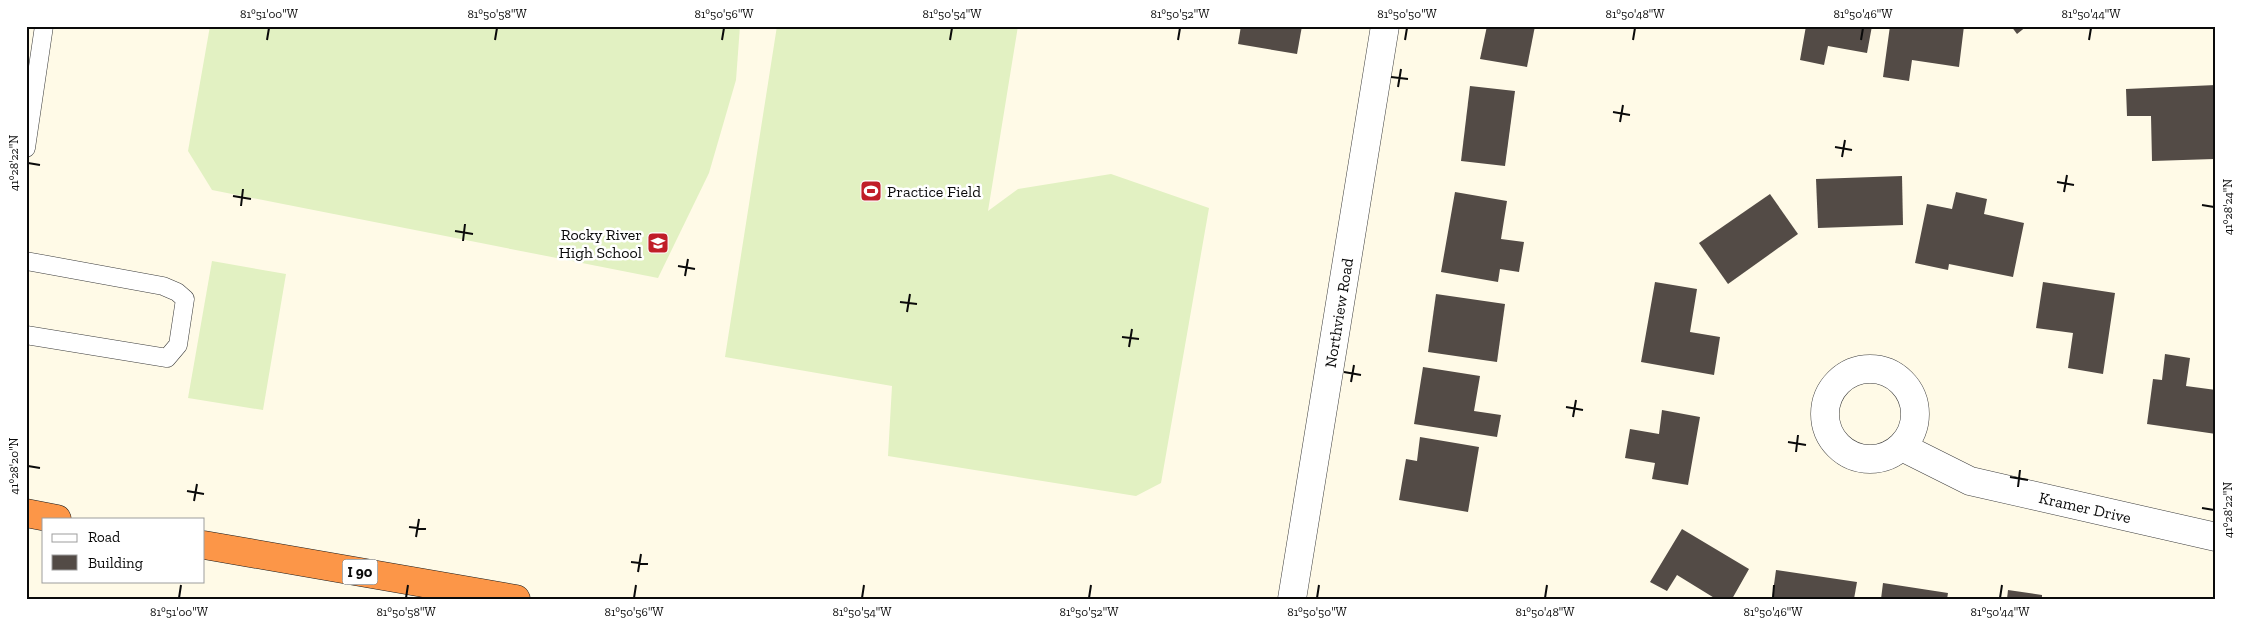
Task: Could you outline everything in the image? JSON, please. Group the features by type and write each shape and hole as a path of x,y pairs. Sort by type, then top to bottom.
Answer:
{"highway":[{"path":"26,513 52,518"},
{"name":"I 90","path":"205,545 516,599"}],"street":[{"name":"Northview Road","path":"1292,599 1385,26"},
{"name":"Kramer Drive","path":"1902,447 1970,481 2216,537"}],"lane":[{"path":"27,144 44,26"},
{"path":"26,261 163,286 178,292 185,299 178,345 167,358 26,335"}],"green space":[{"path":"210,26 740,26 736,80 709,173 658,278 212,190 188,151"},
{"path":"777,26 1018,26 988,211 1018,189 1111,174 1209,208 1161,483 1136,496 888,456 892,386 725,357"},
{"path":"212,261 286,274 263,410 188,398"}],"building":[{"path":"1241,26 1302,26 1297,54 1238,44"},
{"path":"1487,26 1535,26 1527,67 1480,59"},
{"path":"1806,26 1872,26 1867,53 1828,46 1824,65 1800,60"},
{"path":"1890,26 1964,26 1959,67 1912,60 1909,81 1883,77"},
{"path":"2011,26 2027,26 2017,34"},
{"path":"2216,85 2216,119 2213,119 2214,159 2152,161 2151,116 2127,116 2126,89"},
{"path":"1470,86 1515,91 1505,166 1461,161"},
{"path":"1902,176 1903,225 1818,228 1816,179"},
{"path":"1455,192 1507,201 1501,239 1524,242 1519,272 1500,269 1498,282 1441,272"},
{"path":"1956,192 1987,199 1984,214 2024,223 2013,277 1949,264 1948,270 1915,263 1927,204 1952,209"},
{"path":"1770,194 1798,234 1728,284 1699,243"},
{"path":"1655,282 1697,289 1690,332 1720,337 1714,375 1641,362"},
{"path":"2043,282 2115,293 2103,374 2068,368 2073,333 2036,328"},
{"path":"1436,294 1505,304 1497,362 1428,352"},
{"path":"2165,354 2190,358 2186,386 2216,390 2216,434 2147,424 2153,379 2162,380"},
{"path":"1423,367 1480,376 1474,411 1501,415 1497,437 1414,424"},
{"path":"1662,410 1700,417 1688,485 1652,479 1655,463 1625,458 1630,429 1659,434"},
{"path":"1420,437 1479,447 1468,512 1399,500 1406,459 1417,461"},
{"path":"1682,529 1749,569 1732,599 1716,599 1677,575 1667,591 1650,582"},
{"path":"1776,570 1857,582 1854,599 1772,599"},
{"path":"1883,583 1948,593 1947,599 1881,599"},
{"path":"2008,590 2042,595 2042,599 2007,599"}],"place":[{"name":"Practice Field","path":"871,191"},
{"name":"Rocky River High School","path":"658,243"}]}
